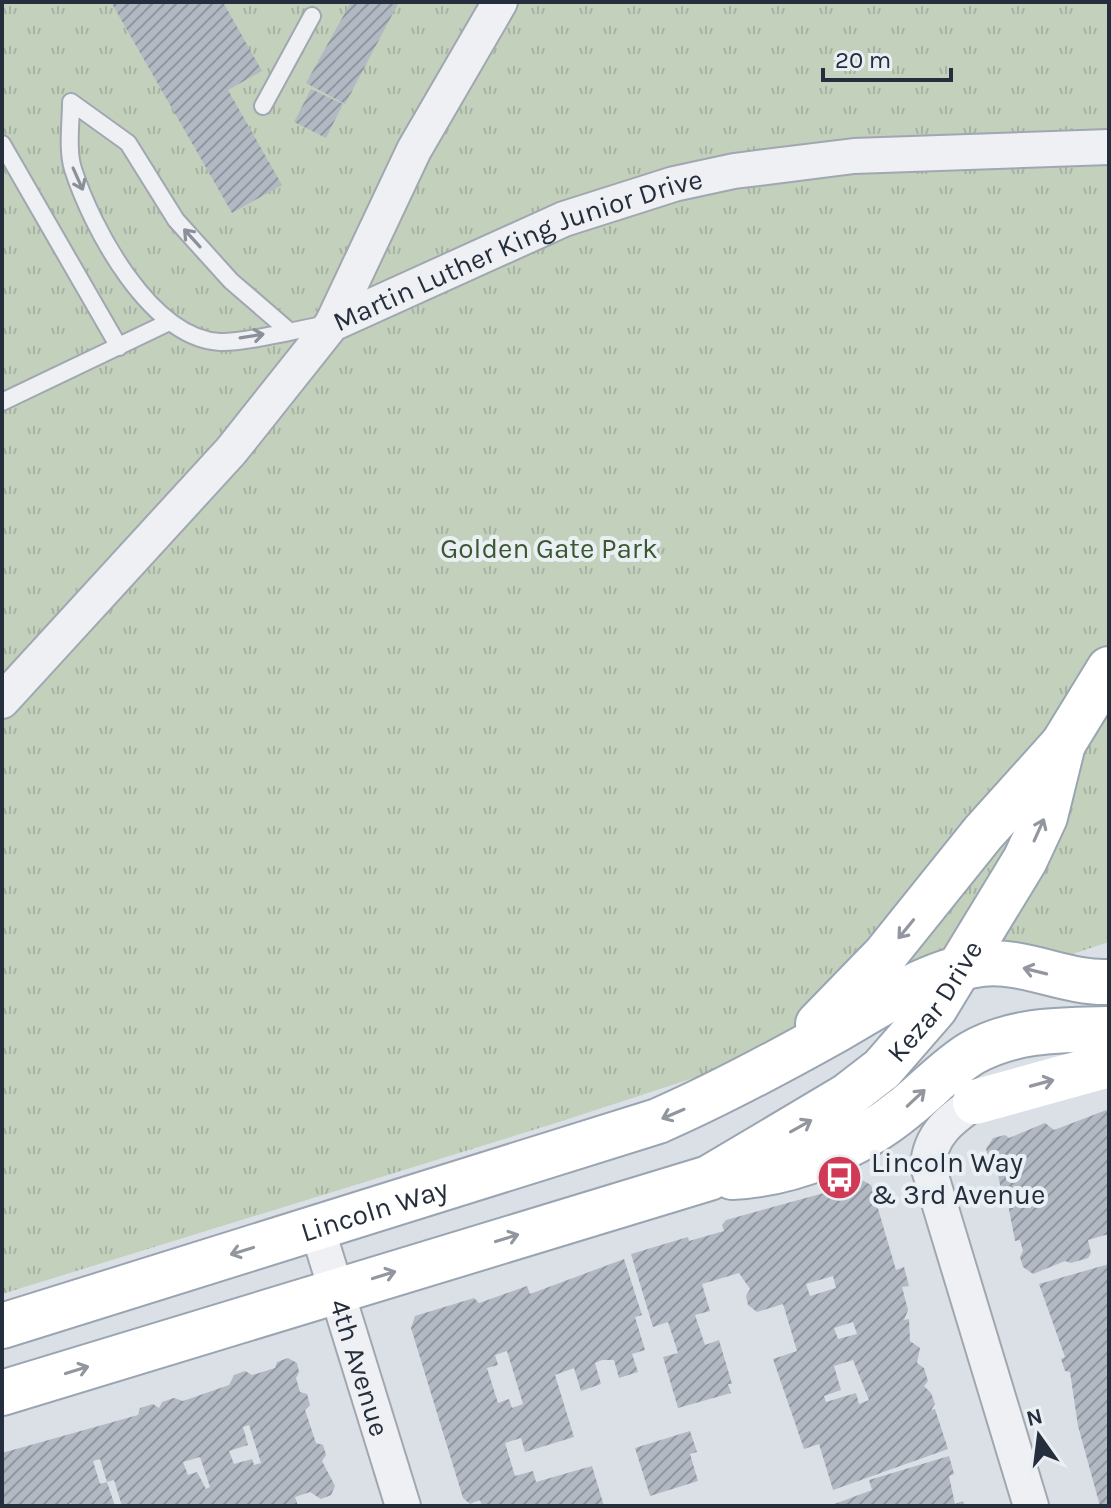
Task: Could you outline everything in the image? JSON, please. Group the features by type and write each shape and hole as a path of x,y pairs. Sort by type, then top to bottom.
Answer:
{"main road":[{"name":"Kezar Drive","path":"743,1081 777,1058 846,997 885,955 991,823 1063,744 1109,669"},
{"name":"Kezar Drive","path":"709,1178 813,1119 882,1069 935,1008 1025,860 1045,817 1063,744"},
{"path":"743,1081 907,990 962,968 1008,964 1069,979 1109,982"},
{"path":"2,1393 709,1178 763,1175 852,1142 888,1121 973,1052 1007,1038 1039,1032 1109,1029"},
{"path":"975,1102 1109,1065"},
{"name":"Lincoln Way","path":"2,1326 624,1133 700,1103 743,1081"}],"street":[{"path":"332,324 414,150 500,2"},
{"name":"Martin Luther King Junior Drive","path":"2,701 231,451 332,324 564,219 674,184 734,171 854,156 1109,147"},
{"path":"975,1102 948,1120 929,1155 931,1184 1031,1506"},
{"name":"4th Avenue","path":"317,1228 403,1506"}],"lane":[{"path":"263,106 312,16"},
{"path":"289,331 231,281 176,220 128,143 71,102 72,167 106,242 135,289 167,323 219,342 289,331 332,324"},
{"path":"2,144 119,347"},
{"path":"2,402 167,323"}],"green space":[{"name":"Golden Gate Park","path":"2,2 1109,2 1109,942 559,1122 2,1294"}],"building":[{"path":"111,2 223,2 262,71 228,90 282,185 232,213"},
{"path":"351,2 399,2 345,104 306,83"},
{"path":"311,89 343,104 326,138 294,122"},
{"path":"1109,1109 1109,1234 1088,1240 1091,1253 1088,1258 1071,1263 1065,1261 1033,1274 1023,1267 1020,1240 1015,1241 996,1164 990,1161 986,1149 993,1138 1005,1135 1009,1138 1045,1123 1054,1130"},
{"path":"860,1179 871,1185 896,1270 904,1267 909,1286 902,1287 908,1310 904,1320 909,1319 910,1341 920,1348 917,1363 924,1368 928,1381 924,1386 935,1404 931,1410 935,1409 948,1449 833,1490 819,1444 804,1449 773,1359 797,1351 783,1304 757,1312 748,1305 746,1296 750,1289 739,1273 702,1284 710,1311 695,1315 705,1345 719,1340 732,1384 728,1384 731,1393 678,1408 663,1357 678,1353 668,1322 653,1327 631,1254 688,1237 689,1241 724,1231 722,1225 726,1220 853,1185","holes":["833,1276 836,1288 810,1296 806,1284","853,1322 857,1334 838,1339 834,1328","853,1360 869,1400 859,1404 856,1393 826,1402 824,1396 841,1390 834,1366"]},
{"path":"624,1259 642,1315 635,1317 645,1350 632,1354 638,1372 619,1378 614,1360 602,1360 595,1363 601,1384 581,1391 574,1368 555,1375 574,1437 525,1452 521,1438 505,1443 515,1476 533,1471 536,1482 592,1466 604,1506 482,1506 480,1500 470,1504 463,1498 411,1328 415,1316 474,1298 479,1303 527,1286 530,1294","holes":["507,1351 523,1404 512,1408 509,1399 498,1403 487,1368 498,1365 495,1355"]},
{"path":"1109,1264 1109,1506 1100,1506 1078,1426 1070,1372 1065,1371 1061,1359 1065,1357 1039,1284"},
{"path":"288,1358 297,1363 299,1372 296,1378 300,1392 307,1394 310,1405 305,1410 316,1443 323,1445 326,1455 322,1461 335,1486 331,1495 321,1499 310,1492 295,1497 298,1506 122,1506 114,1480 107,1482 115,1506 72,1506 71,1503 65,1506 2,1506 2,1453 138,1415 140,1408 153,1404 159,1408 162,1402 174,1398 183,1401 229,1385 234,1375 245,1371 252,1375 275,1368 277,1362","holes":["249,1425 261,1463 254,1465 252,1459 234,1464 229,1451 248,1445 243,1427","200,1457 210,1487 206,1489 197,1472 188,1475 183,1462","100,1459 107,1482 100,1484 93,1461"]},
{"path":"690,1431 697,1452 690,1454 698,1481 650,1496 635,1448"},
{"path":"949,1456 954,1474 949,1476 955,1504 963,1501 965,1506 829,1506 872,1490 869,1480"}],"place":[{"name":"Lincoln Way & 3rd Avenue","path":"840,1178"}]}
